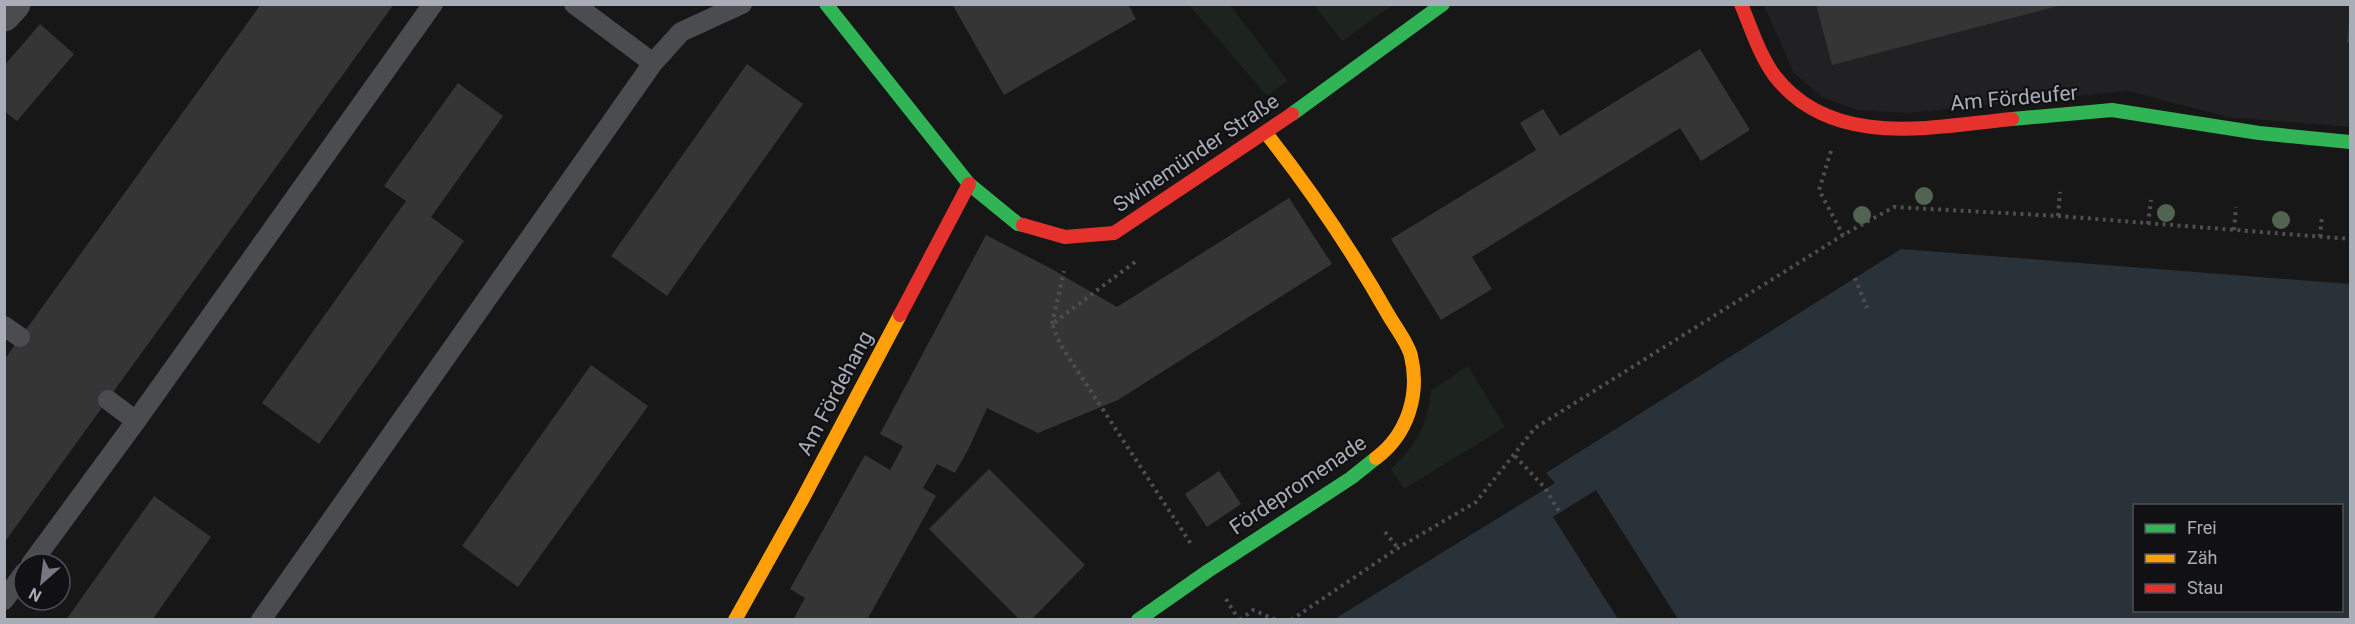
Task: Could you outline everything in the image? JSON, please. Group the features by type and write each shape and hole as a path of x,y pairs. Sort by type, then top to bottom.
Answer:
{"street":[{"path":"4,15 14,4"},
{"name":"Swinemünder Straße","path":"826,4 969,184 1018,224 1065,237 1114,233 1266,133 1443,4"},
{"name":"Am Fördeufer","path":"1741,4 1763,57 1786,88 1812,109 1839,121 1868,129 1900,130 2112,110 2259,133 2350,142"},
{"name":"Fördepromenade","path":"1138,620 1208,571 1351,478 1387,450 1407,419 1415,392 1411,354 1376,293 1288,161 1266,133"},
{"name":"Am Fördehang","path":"735,620 802,500 969,184"}],"lane":[{"path":"40,552 433,4"},
{"path":"574,4 653,63"},
{"path":"261,620 653,63 681,32 742,4"},
{"path":"108,400 136,421"}],"path":[{"path":"1839,121 1819,190 1843,235"},
{"path":"2058,216 2060,192"},
{"path":"2148,224 2151,200"},
{"path":"1291,620 1398,548 1476,502 1515,456 1535,428 1843,235 1894,207 2058,216 2350,239"},
{"path":"2234,230 2236,207"},
{"path":"2320,237 2322,215"},
{"path":"1052,324 1136,261"},
{"path":"1067,262 1052,324 1060,344 1208,571"},
{"path":"1855,278 1867,308"},
{"path":"1515,456 1545,488 1560,513"},
{"path":"1385,532 1398,548"},
{"path":"1240,620 1254,610 1276,620"}],"shaded area":[{"path":"1189,5 1230,5 1288,81 1267,96"},
{"path":"1314,5 1393,5 1342,41"},
{"path":"1764,5 2350,5 2350,127 2228,117 2128,91 1907,113 1857,110 1822,97 1794,73"},
{"path":"1901,249 2350,284 2350,619 1333,620 1555,483 1546,473"},
{"path":"1468,366 1505,427 1404,489 1391,469 1408,451 1419,434 1431,391"}],"pier":[{"path":"1596,490 1678,619 1618,619 1553,517"}],"building":[{"path":"261,4 394,4 4,543 4,360"},
{"path":"952,4 1128,4 1136,19 1004,95"},
{"path":"1816,4 2062,4 2062,5 1832,65"},
{"path":"40,24 74,54 17,121 4,111 4,66"},
{"path":"2349,24 2350,42 2347,42"},
{"path":"1700,49 1750,130 1701,161 1680,128 1472,257 1492,289 1441,320 1391,239 1536,150 1520,123 1543,109 1560,136"},
{"path":"747,64 803,104 667,296 611,256"},
{"path":"458,83 503,116 431,217 464,241 319,444 262,403 406,201 384,186"},
{"path":"1289,198 1332,264 1118,400 1038,433 987,408 955,473 937,464 923,488 936,496 867,620 793,620 805,598 790,589 865,455 890,470 903,446 880,434 986,235 1050,268 1117,307"},
{"path":"591,365 648,406 518,587 462,546"},
{"path":"989,469 1085,565 1031,620 1020,620 929,529"},
{"path":"1219,471 1241,504 1207,527 1185,494"},
{"path":"154,496 211,537 152,620 66,620"}],"traffic: fast":[{"path":"826,4 969,184 1018,224 1023,225"},
{"path":"1292,114 1443,4"},
{"path":"2012,119 2112,110 2259,133 2350,142"},
{"path":"1138,620 1208,571 1351,478 1376,458"}],"traffic: slow":[{"path":"1266,133 1299,176 1346,246 1402,336 1411,356 1414,385 1409,412 1396,437 1376,458"},
{"path":"735,620 802,500 900,315"}],"traffic: jam":[{"path":"1741,4 1760,50 1774,75 1797,99 1824,115 1853,124 1884,128 1949,126 2012,119"},
{"path":"1023,225 1065,237 1114,233 1292,114"},
{"path":"900,315 969,184"}]}
